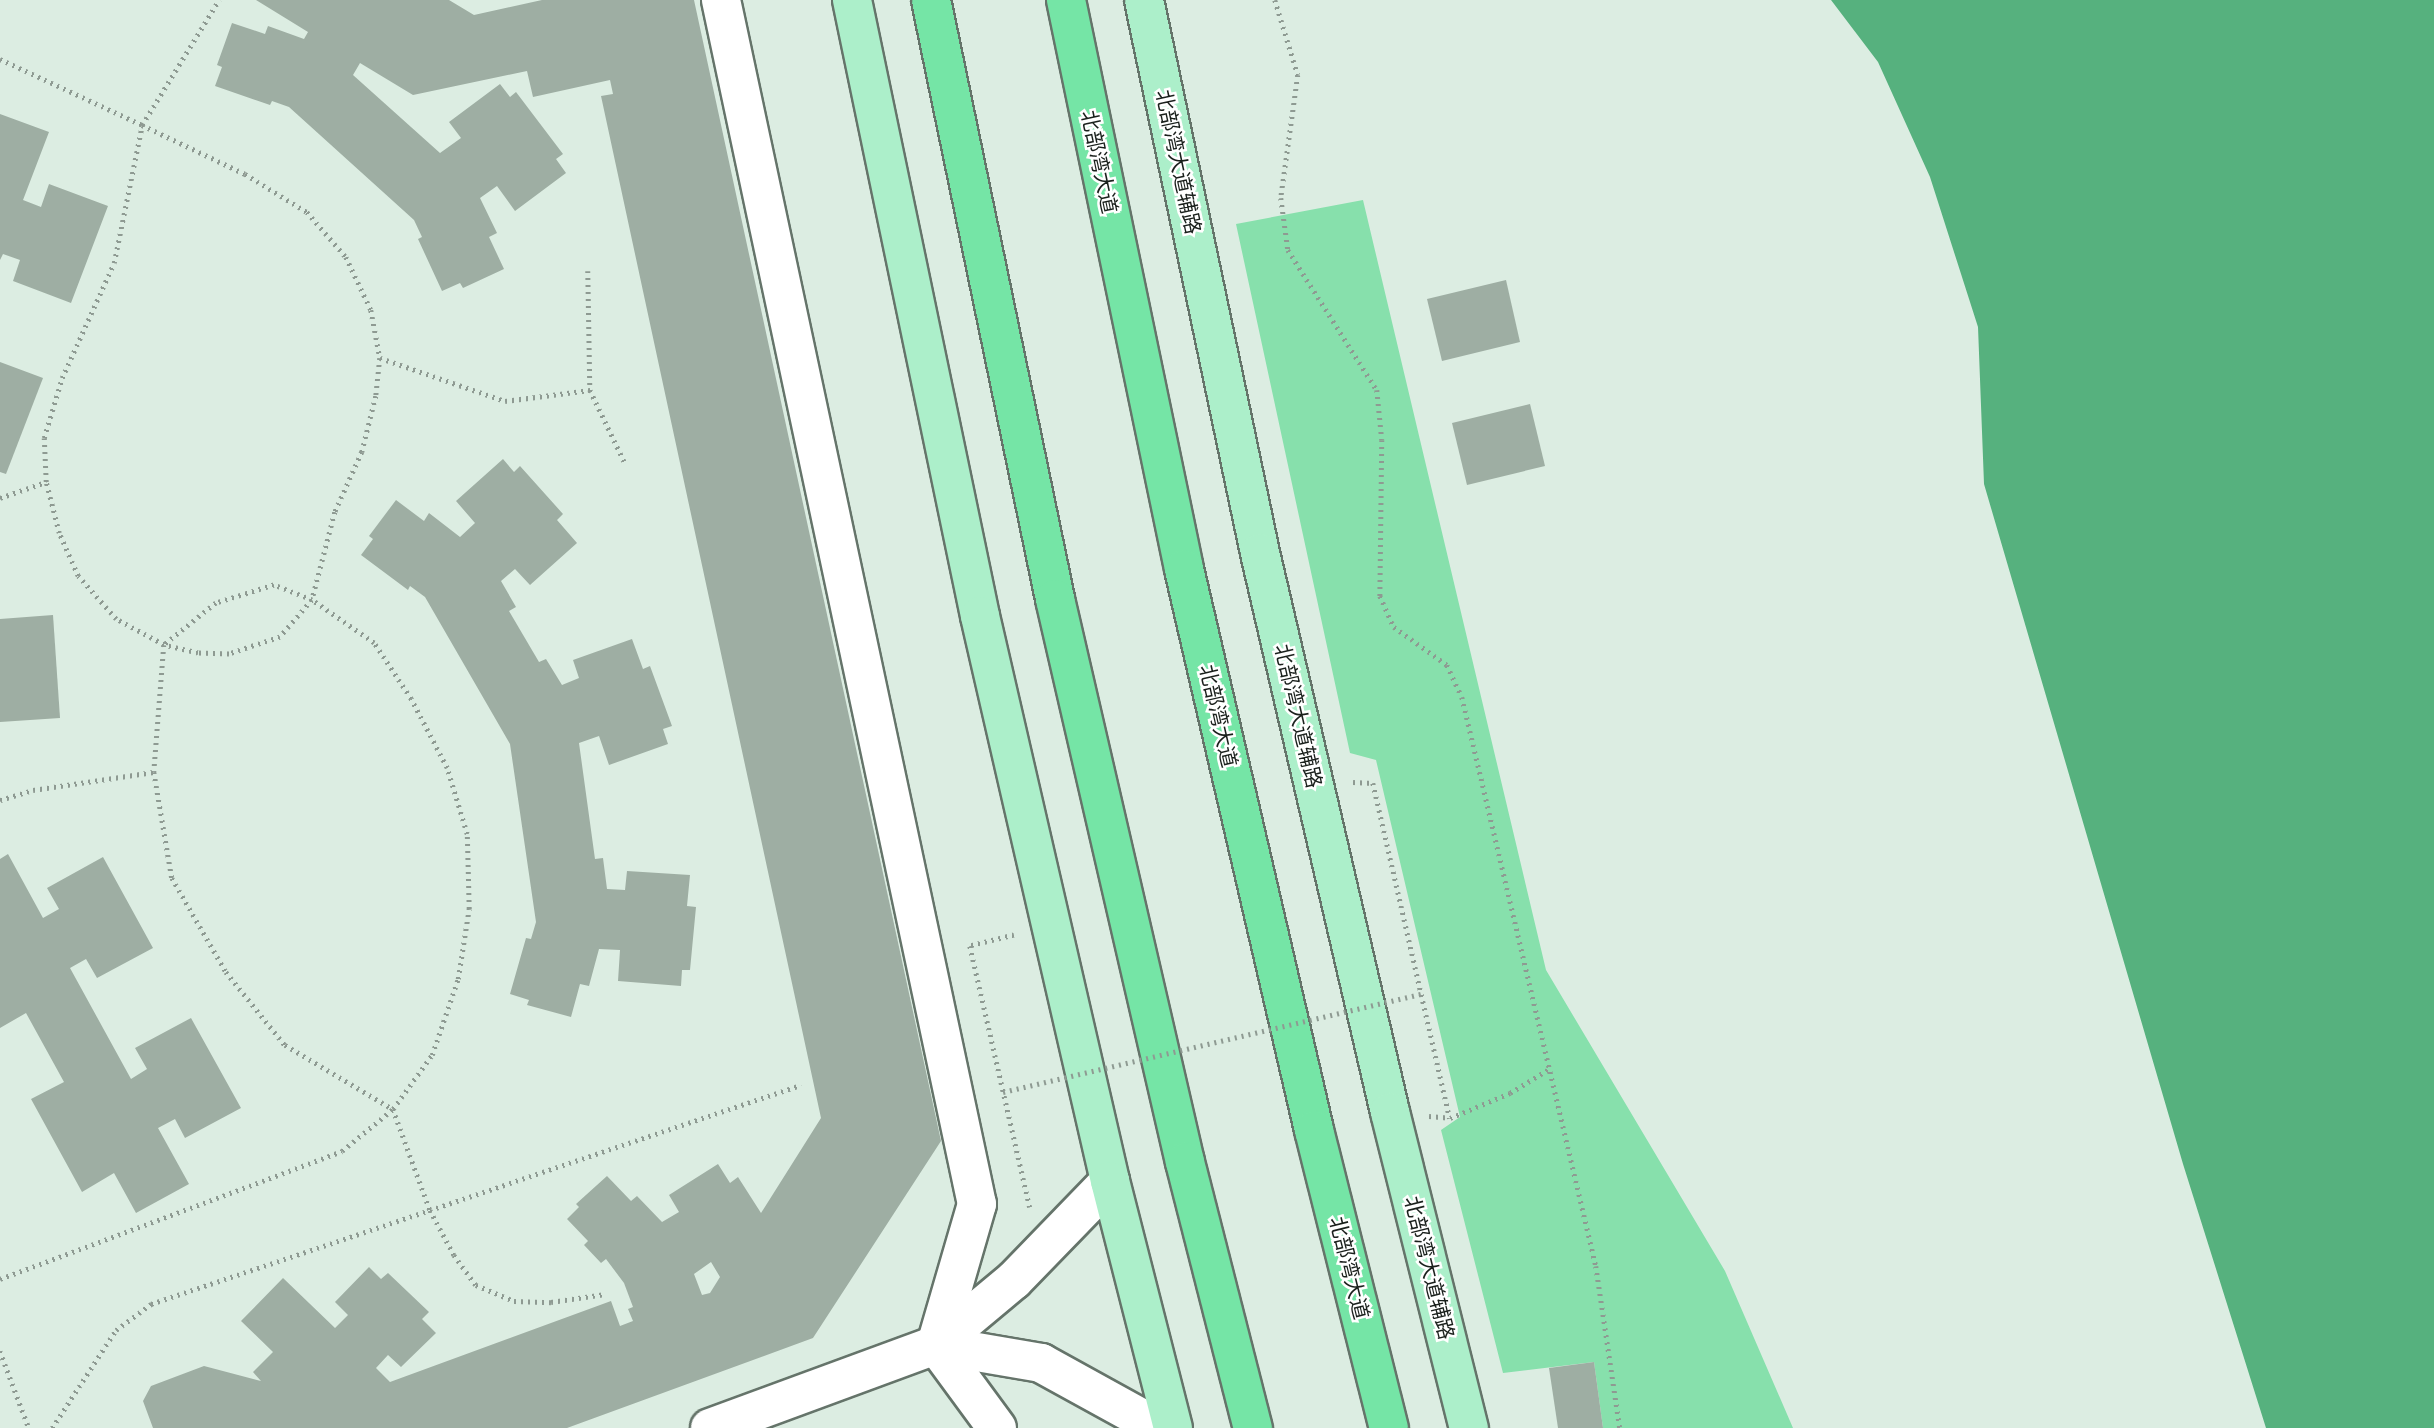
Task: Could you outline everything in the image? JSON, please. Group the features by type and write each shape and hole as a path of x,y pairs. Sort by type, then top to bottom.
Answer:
{"highway":[{"path":"931,0 1055,599 1185,1162 1253,1428"},
{"name":"北部湾大道","path":"1066,0 1188,583 1311,1117 1389,1428"}],"main road":[{"path":"852,0 983,629 1110,1181 1172,1428"},
{"name":"北部湾大道辅路","path":"1144,0 1260,553 1390,1112 1469,1428"}],"lane":[{"path":"720,0 977,1204 936,1345"},
{"path":"710,1428 936,1345 1014,1280 1110,1181"},
{"path":"936,1345 997,1428"},
{"path":"936,1345 1041,1363 1158,1428"}],"path":[{"path":"0,59 142,125 245,174 307,212 346,257 371,310 380,358 376,397 362,452 335,512 312,600 280,637 229,654 198,653 164,645 117,619 78,576 59,533 46,482 44,438 62,378 114,263 142,125 219,0"},
{"path":"1275,0 1298,75 1281,198 1288,250 1377,390 1382,440 1380,596 1394,627 1447,664 1462,697 1596,1266 1620,1428"},
{"path":"588,271 590,390 625,463"},
{"path":"380,358 505,401 590,390"},
{"path":"0,498 46,482"},
{"path":"0,1279 342,1152 393,1109 432,1055 458,979 469,909 467,834 447,768 404,687 374,643 312,600 274,585 216,603 164,645 154,772 172,878 226,972 285,1045 393,1109 430,1210 454,1255 475,1285 514,1301 551,1302 605,1293"},
{"path":"0,800 33,790 154,772"},
{"path":"1373,783 1450,1118"},
{"path":"970,946 1030,1207"},
{"path":"1003,1092 1421,994"},
{"path":"1390,1112 1450,1118 1510,1093 1549,1069"},
{"path":"52,1428 116,1331 151,1304 801,1085"},
{"path":"0,1351 29,1428"}],"shaded area":[{"path":"1831,0 2434,0 2434,1428 2266,1428 2183,1164 1984,484 1978,327 1930,177 1878,62"},
{"path":"1363,200 1546,970 1725,1271 1793,1428 1603,1428 1594,1362 1503,1373 1441,1130 1460,1117 1376,760 1350,753 1236,224"}],"building":[{"path":"256,0 449,0 474,15 542,0 694,0 941,1141 813,1338 567,1428 153,1428 143,1401 151,1386 204,1366 261,1381 253,1372 273,1352 241,1321 283,1278 335,1328 348,1315 335,1302 369,1267 381,1279 388,1273 429,1312 422,1319 436,1333 401,1367 388,1355 376,1368 390,1382 611,1301 620,1326 633,1321 628,1309 633,1307 624,1283 606,1259 601,1263 584,1245 588,1241 567,1219 579,1207 576,1204 607,1176 631,1201 637,1196 662,1222 679,1212 669,1195 718,1164 730,1183 738,1177 761,1213 821,1118 601,96 613,94 610,80 533,97 527,71 413,95 360,63 353,75 440,153 461,138 449,122 500,84 510,97 516,92 563,154 556,159 566,173 515,211 497,186 480,198 497,233 489,237 504,269 463,288 460,283 442,291 418,239 422,237 414,220 289,107 272,101 270,105 215,86 222,67 217,65 232,23 265,34 268,26 304,39 308,32","holes":["711,1262 720,1277 710,1293 702,1295 694,1274"]},
{"path":"0,114 49,132 23,200 41,207 49,184 108,206 71,303 13,281 20,260 3,254 0,260"},
{"path":"1506,280 1520,342 1442,361 1427,299"},
{"path":"0,362 43,378 6,474 0,472"},
{"path":"1530,404 1545,466 1467,485 1452,423"},
{"path":"503,459 514,472 520,466 563,514 557,520 577,543 530,585 515,569 501,581 516,607 509,611 539,662 546,659 562,685 579,678 573,660 632,639 643,669 650,666 672,726 663,729 668,744 609,765 599,736 579,743 595,859 603,858 607,889 625,890 627,871 690,875 687,906 696,907 690,970 682,970 681,986 618,981 620,950 599,949 589,986 580,984 571,1017 527,1005 529,1000 510,994 526,938 531,939 536,922 510,744 425,597 410,586 408,590 361,555 373,539 369,536 396,500 424,521 429,513 460,537 475,523 456,501"},
{"path":"53,615 60,718 0,722 0,619"},
{"path":"8,854 43,918 59,909 47,888 103,857 153,948 97,978 86,959 70,968 131,1079 147,1069 135,1048 191,1018 241,1108 185,1138 175,1119 158,1128 189,1184 136,1213 114,1173 82,1192 31,1099 64,1082 26,1013 0,1028 0,859"},
{"path":"1594,1362 1603,1428 1558,1428 1549,1368"}]}
